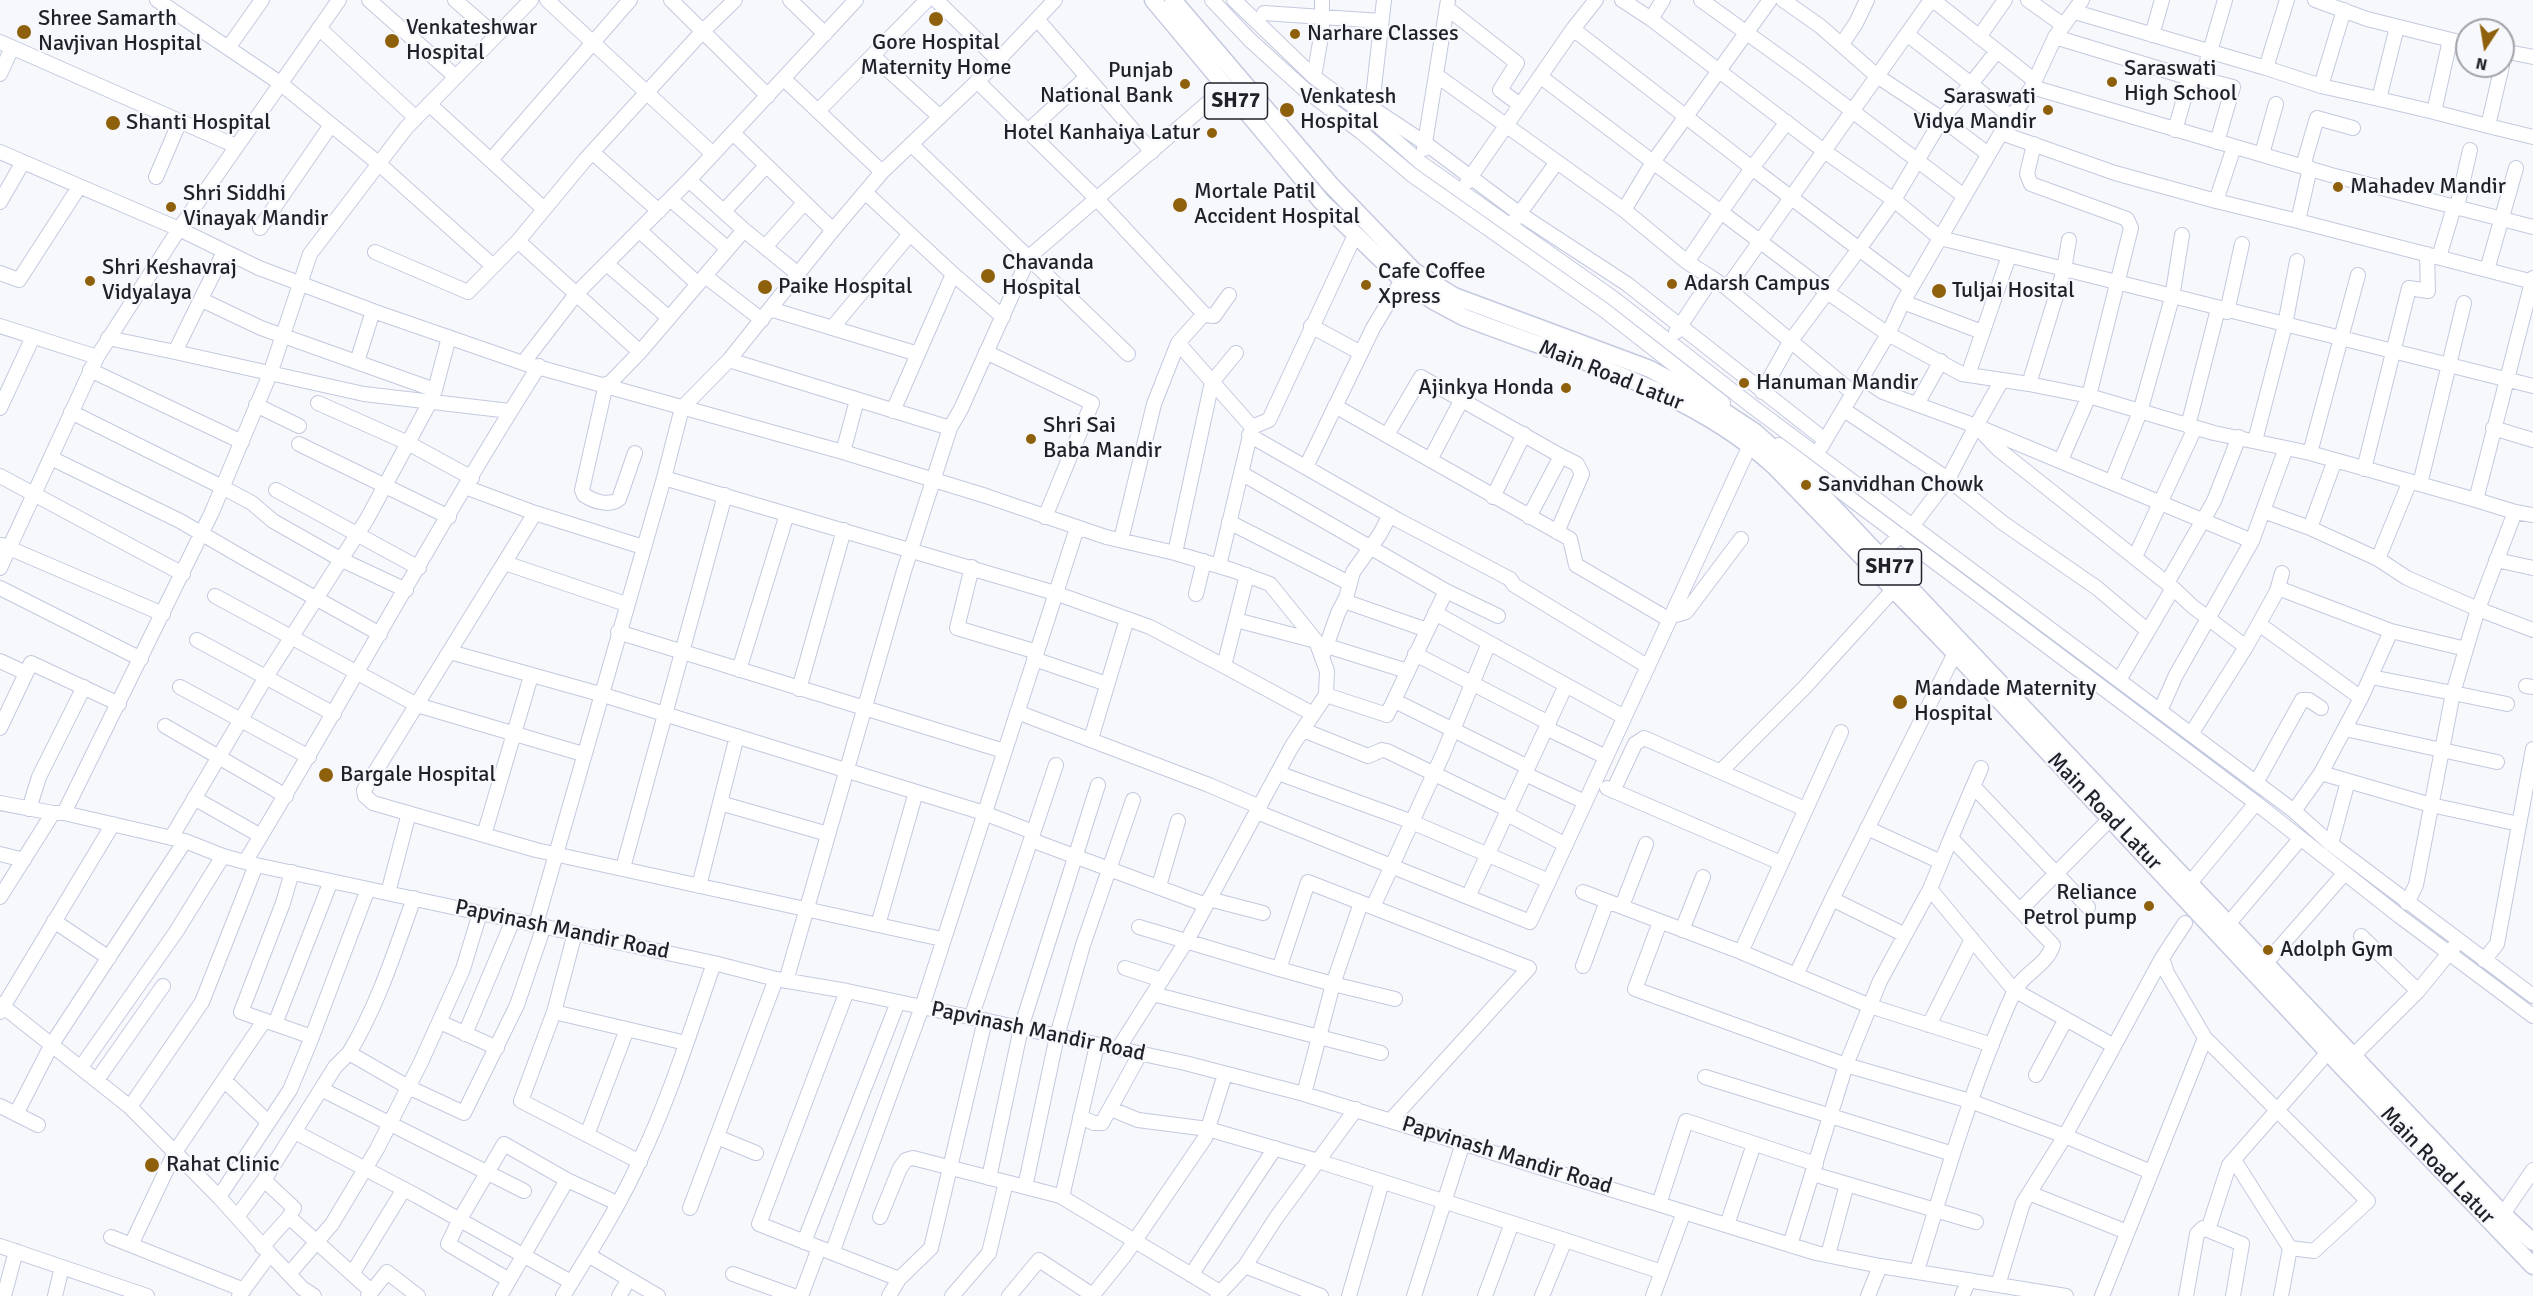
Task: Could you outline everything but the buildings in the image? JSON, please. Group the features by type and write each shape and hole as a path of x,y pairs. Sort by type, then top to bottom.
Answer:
{"main road":[{"name":"Main Road Latur","path":"1153,0 1320,201 1402,280 1435,303 1463,316 1645,385 1696,411 1754,435"},
{"name":"Main Road Latur","path":"1173,0 1330,184 1414,271 1454,296 1650,369 1705,399 1754,435 1802,476 2503,1214 2533,1242"},
{"name":"Main Road Latur","path":"1802,476 1893,590 2533,1266"}],"street":[{"path":"157,0 280,83 378,163 493,266"},
{"path":"228,48 262,0"},
{"path":"0,568 4,546 34,494 90,370 108,338 179,229 339,0"},
{"path":"369,0 456,77"},
{"path":"455,0 496,36"},
{"path":"0,897 59,813 118,704 202,535 270,374 310,254 378,163 416,118 531,0"},
{"path":"547,0 713,154"},
{"path":"491,160 630,0"},
{"path":"671,0 768,96"},
{"path":"375,252 468,292 518,241 592,152 703,31 735,0"},
{"path":"790,0 825,34"},
{"path":"523,363 578,293 689,180 856,0"},
{"path":"818,111 927,0"},
{"path":"936,0 998,60"},
{"path":"349,1053 408,1087 464,1113 525,987 555,854 664,478 682,408 729,360 832,230 882,172 998,60 1054,0"},
{"path":"1212,0 1250,40 1304,89 1451,205 1604,310 1660,354 1802,476 1900,535 2256,803 2397,915 2533,1016"},
{"path":"1234,0 1263,15 1381,21"},
{"path":"1243,0 1263,15 1315,72 1371,114 1422,163 1613,298 1764,415 2294,811 2331,844 2407,903 2533,996"},
{"path":"1315,72 1323,0"},
{"path":"1371,114 1384,0"},
{"path":"1451,205 1596,0"},
{"path":"1622,0 1651,19 1824,151 1894,200 1940,238 2172,298 2533,386"},
{"path":"1651,19 1663,0"},
{"path":"1701,0 1747,32 1964,196"},
{"path":"1624,210 1653,162 1770,0"},
{"path":"1783,0 1842,44 1877,76 1942,119 1988,154"},
{"path":"1842,44 1867,0"},
{"path":"1727,288 1932,0 1997,51 2033,84 2234,147 2533,227"},
{"path":"1979,37 2005,0"},
{"path":"2028,0 2063,25"},
{"path":"2152,35 2162,0"},
{"path":"2175,130 2210,50 2225,0"},
{"path":"2266,68 2287,0"},
{"path":"2322,1 2397,27 2455,41"},
{"path":"1422,163 1448,4"},
{"path":"1448,4 1517,63 1500,90 1520,105"},
{"path":"1802,476 1888,334 1903,302 1988,154 2033,84 2055,37 2078,6 2152,35 2210,50 2321,86 2533,137"},
{"path":"2321,86 2344,10"},
{"path":"1037,19 1152,152"},
{"path":"2379,99 2397,27"},
{"path":"319,28 416,118"},
{"path":"1574,29 1685,117 1911,288"},
{"path":"1908,35 2011,117"},
{"path":"2055,37 2234,87 2217,142"},
{"path":"2434,112 2450,40"},
{"path":"0,74 6,45 236,146"},
{"path":"1762,392 1790,342 1894,200 1942,119 1997,51"},
{"path":"2515,55 2533,57"},
{"path":"873,56 940,117"},
{"path":"1436,75 1624,210 1687,262 1727,288 1853,393"},
{"path":"1028,131 1087,77"},
{"path":"1541,77 1827,292 1888,334 1962,374 2089,396 2191,427 2310,453 2514,512 2533,515"},
{"path":"2488,126 2499,78"},
{"path":"784,79 882,172"},
{"path":"977,81 1097,199 1204,314 1214,316 1229,295"},
{"path":"690,1208 781,980 806,910 911,550 950,428 1029,257 1226,88"},
{"path":"429,104 544,209"},
{"path":"2262,154 2276,104"},
{"path":"1371,114 1425,142 1520,213 1627,284 1825,440"},
{"path":"2298,221 2317,118 2353,128"},
{"path":"156,177 180,121"},
{"path":"1687,262 1787,122"},
{"path":"260,228 331,125"},
{"path":"733,133 832,230"},
{"path":"2001,133 2115,173 2216,201 2533,280 2505,380 2476,500"},
{"path":"911,144 1128,354"},
{"path":"2034,144 2028,174 2031,184 2120,216 2130,222 2131,228 2119,284 2089,396 2061,460"},
{"path":"2216,201 2234,147"},
{"path":"2364,469 2409,288 2428,291 2433,256 2455,207 2470,150"},
{"path":"0,152 301,284 449,338 523,363 843,452 933,482 986,496 1077,528 1204,561 1270,584 1322,648 1328,671 1326,695 1278,773 1187,940 1118,1049"},
{"path":"592,152 659,211"},
{"path":"0,202 23,162"},
{"path":"1510,226 1557,162"},
{"path":"724,211 766,166"},
{"path":"2487,270 2516,168"},
{"path":"689,180 744,230 798,274"},
{"path":"0,273 19,280 80,187"},
{"path":"866,192 953,274 1003,317"},
{"path":"670,199 728,249"},
{"path":"765,247 804,203"},
{"path":"635,453 619,499 615,503 605,503 584,495 582,490 607,385 640,352 744,230"},
{"path":"640,231 701,280 766,315 832,328 918,354"},
{"path":"832,328 910,234"},
{"path":"1219,566 1251,431 1269,420 1355,235"},
{"path":"2112,481 2140,412 2172,298 2182,235"},
{"path":"2029,384 2064,270 2069,240"},
{"path":"518,241 578,293 640,352"},
{"path":"2135,557 2162,502 2191,427 2242,244"},
{"path":"175,352 224,252"},
{"path":"1968,375 2009,256"},
{"path":"2255,441 2285,325 2297,261"},
{"path":"607,264 669,318"},
{"path":"893,411 953,274"},
{"path":"2310,453 2358,275"},
{"path":"1650,369 1712,278"},
{"path":"1306,467 1373,328 1402,280"},
{"path":"202,300 283,336 357,362 433,396"},
{"path":"1903,302 1982,332"},
{"path":"2378,559 2415,483 2464,303"},
{"path":"357,362 373,311"},
{"path":"1121,540 1154,404 1178,343 1204,314"},
{"path":"0,326 97,357"},
{"path":"1311,326 1361,353"},
{"path":"0,408 33,337"},
{"path":"108,338 364,394 433,396 510,411"},
{"path":"16,1114 52,1044 109,958 178,839 194,798 217,758 385,486 433,396 449,338"},
{"path":"1178,343 1251,431 1306,467 1390,516 1510,579 1514,585 1647,666"},
{"path":"986,352 1092,404 1045,517"},
{"path":"1174,553 1212,382 1236,353"},
{"path":"729,360 950,428"},
{"path":"1917,404 1941,361"},
{"path":"130,1107 202,1002 261,836 510,411 539,366"},
{"path":"90,370 242,442"},
{"path":"1387,435 1421,377 1577,464 1582,474 1557,532"},
{"path":"1862,378 1883,392 2061,460 2252,541"},
{"path":"1914,525 1948,479 2002,380"},
{"path":"1430,460 1462,399"},
{"path":"843,452 857,400"},
{"path":"318,403 408,443 469,482 535,513 643,547"},
{"path":"256,405 299,426"},
{"path":"1335,406 1570,539 1576,565 1668,618 1686,612 1741,539"},
{"path":"1844,410 1948,479 2003,523 2097,588 2148,631"},
{"path":"71,412 222,487 252,503 273,521 340,559 406,590"},
{"path":"1017,712 1209,784 1259,810 1530,922 1668,618 1764,415"},
{"path":"1976,426 1998,449 2246,647"},
{"path":"2493,428 2533,440"},
{"path":"1493,497 1524,434"},
{"path":"2119,680 2148,631 2204,520 2239,437"},
{"path":"299,444 449,517"},
{"path":"2160,711 2176,675 2210,619 2252,541 2286,448"},
{"path":"1529,517 1561,456"},
{"path":"51,458 180,521 380,634"},
{"path":"2310,528 2335,460"},
{"path":"1241,473 1446,591 1498,616"},
{"path":"0,476 183,574"},
{"path":"664,478 972,567 1055,593 1150,627 1313,714"},
{"path":"276,489 419,568"},
{"path":"623,868 725,495"},
{"path":"2263,511 2310,528 2378,559 2408,578 2533,630"},
{"path":"2407,903 2416,885 2453,693 2478,609 2514,512"},
{"path":"535,513 364,790 365,796 373,803 555,854 942,939"},
{"path":"739,670 787,514"},
{"path":"1322,648 1344,601 1353,572 1390,516"},
{"path":"1229,522 1349,583"},
{"path":"801,1296 826,1250 922,1006 1077,528"},
{"path":"799,689 844,530"},
{"path":"1880,556 1900,535"},
{"path":"4,546 163,614"},
{"path":"2496,560 2533,568"},
{"path":"1196,594 1204,561"},
{"path":"505,563 626,604"},
{"path":"972,567 957,628 1107,684"},
{"path":"2191,734 2259,624 2278,588 2282,573"},
{"path":"1224,666 1247,575"},
{"path":"0,588 141,659"},
{"path":"2278,588 2391,631 2466,649"},
{"path":"1721,771 1804,687 1893,590"},
{"path":"1326,695 1387,715 1446,591"},
{"path":"215,596 417,705 583,754"},
{"path":"1344,601 1427,630"},
{"path":"1435,613 1624,717"},
{"path":"1090,739 1127,619"},
{"path":"1236,620 1322,648 1407,671"},
{"path":"2259,624 2361,698"},
{"path":"2294,811 2321,773 2345,729 2391,631"},
{"path":"618,632 1004,751"},
{"path":"197,640 334,714"},
{"path":"1304,1094 1333,984 1367,905 1392,865 1489,643"},
{"path":"450,652 600,694 984,813 1076,856 1159,886 1208,902 1263,913"},
{"path":"1796,975 1955,653"},
{"path":"1415,654 1606,757"},
{"path":"0,661 26,673"},
{"path":"0,728 3,712 31,663 118,704"},
{"path":"484,835 531,675"},
{"path":"2371,677 2507,704"},
{"path":"1468,897 1566,685"},
{"path":"29,809 39,777 84,687"},
{"path":"180,687 309,757"},
{"path":"2256,783 2302,700 2309,700 2321,708"},
{"path":"1395,701 1453,728 1585,802"},
{"path":"165,726 286,796"},
{"path":"2345,729 2497,762"},
{"path":"1303,730 1368,756 1382,750 1387,751 1434,773 1566,844"},
{"path":"1741,952 1841,732"},
{"path":"699,885 737,736"},
{"path":"1613,791 1635,744 1644,738 1805,809"},
{"path":"2484,960 2497,944 2533,749"},
{"path":"889,1296 899,1279 931,1248 951,1168 978,1019 1032,836 1056,765"},
{"path":"1790,1245 1846,1065 1880,981 1930,889 1982,768"},
{"path":"1278,773 1411,822 1549,881"},
{"path":"2321,773 2431,805 2519,824"},
{"path":"2331,844 2348,781"},
{"path":"1594,783 1781,864"},
{"path":"988,1178 1021,1028 1098,785"},
{"path":"1974,788 2088,907"},
{"path":"878,926 916,792"},
{"path":"194,798 261,836"},
{"path":"1025,1187 1057,1036 1083,945 1133,800"},
{"path":"720,802 828,834"},
{"name":"Papvinash Mandir Road","path":"0,803 59,813 178,839 223,856 331,881 714,963 781,980 922,1006 1225,1074 1356,1109 1790,1245 1880,1266 2056,1295"},
{"path":"2190,883 2256,803"},
{"path":"388,893 409,813"},
{"path":"2021,909 2110,819"},
{"path":"1159,886 1178,821"},
{"path":"113,824 1,1007 52,1044 130,1107 219,1197 289,1274 314,1296"},
{"path":"1867,828 1941,862"},
{"path":"1917,1271 1970,1101 2014,990 2048,956 2053,945 1951,838"},
{"path":"2229,923 2301,839"},
{"path":"1622,906 1646,844"},
{"path":"0,854 24,860"},
{"path":"81,1067 176,932 223,856"},
{"path":"292,872 283,903 242,1012 312,1037"},
{"path":"2266,963 2344,874"},
{"path":"1682,930 1703,877"},
{"path":"130,1245 175,1152 269,1022 331,881"},
{"path":"1279,969 1308,882 1528,968 1391,1120"},
{"path":"219,1197 290,1090 368,889"},
{"path":"1930,889 2014,990 2114,1046"},
{"path":"1583,892 1741,952 1870,1006 1992,1045"},
{"path":"237,1217 264,1180 335,1067 349,1053 392,962 414,898"},
{"path":"1832,899 1905,935"},
{"path":"1583,966 1607,901"},
{"path":"289,1274 332,1224 390,1123 440,1022 463,969 480,913"},
{"path":"465,1034 513,920"},
{"path":"54,921 109,958"},
{"path":"1660,922 1635,988 1846,1065 1970,1101 2065,1136 2151,1172"},
{"path":"1998,1285 2013,1232 2029,1193 2065,1136 2162,958 2185,923"},
{"path":"1139,927 1279,969 1395,999"},
{"path":"575,933 554,1012 521,1101 640,1162"},
{"path":"2361,936 2418,992"},
{"path":"1929,1025 1972,939"},
{"path":"2354,1056 2418,992 2460,940"},
{"path":"2162,958 2167,973 2205,1038 2368,1201 2314,1251 2290,1248"},
{"path":"563,1296 640,1162 714,963"},
{"path":"1125,968 1162,980"},
{"path":"97,1080 163,986"},
{"path":"848,991 759,1224 899,1279"},
{"path":"1153,994 1381,1053"},
{"path":"804,1242 898,1002"},
{"path":"554,1012 686,1043"},
{"path":"2036,1075 2066,1019"},
{"path":"440,1022 497,1048"},
{"path":"587,1135 627,1029"},
{"path":"2102,1296 2205,1038"},
{"path":"1062,1197 1097,1045"},
{"path":"2208,1230 2229,1165 2329,1051"},
{"path":"1080,1117 1094,1123 1102,1123 1140,1054"},
{"path":"1009,1296 1039,1260 1093,1296 1135,1241 1205,1138 1225,1074"},
{"path":"1705,1077 1953,1154"},
{"path":"225,1081 268,1122"},
{"path":"321,1089 524,1191"},
{"path":"0,1106 38,1125"},
{"path":"1111,1109 1138,1120 1208,1129 1275,1148 1662,1272"},
{"path":"880,1217 900,1168 906,1160 913,1158 1062,1197 1191,1275 1218,1294 1245,1266 1276,1218 1356,1109"},
{"path":"1659,1204 1686,1121 1754,1144 1847,1184 1976,1222"},
{"path":"295,1132 460,1219 572,1282"},
{"path":"717,1137 756,1154"},
{"path":"1414,1296 1462,1143"},
{"path":"509,1280 448,1244 504,1144 567,1180 617,1203"},
{"path":"1727,1226 1754,1144"},
{"path":"1191,1275 1275,1148"},
{"path":"2234,1160 2290,1248 2281,1296"},
{"path":"2503,1214 2533,1170"},
{"path":"111,1237 242,1293 266,1250 294,1208 264,1180"},
{"path":"500,1296 567,1180"},
{"path":"952,1296 989,1253 1005,1182"},
{"path":"1349,1296 1382,1182"},
{"path":"1828,1255 1847,1184"},
{"path":"352,1274 404,1189"},
{"path":"2029,1193 2127,1232"},
{"path":"1653,1296 1684,1212"},
{"path":"289,1217 352,1274 369,1294 387,1272 418,1296"},
{"path":"1485,1296 1512,1223"},
{"path":"2186,1296 2197,1234 2203,1228 2242,1244 2233,1296"},
{"path":"1542,1296 1565,1240"},
{"path":"0,1246 62,1267 110,1290 147,1296"},
{"path":"4,1296 16,1251"},
{"path":"588,1255 658,1296"},
{"path":"1245,1266 1322,1296"},
{"path":"1868,1296 1880,1266"},
{"path":"55,1296 62,1267"},
{"path":"733,1274 794,1296"},
{"path":"619,1296 629,1279"},
{"path":"1962,1296 1969,1280"}],"place":[{"name":"Gore Hospital Maternity Home","path":"936,19"},
{"name":"Shree Samarth Navjivan Hospital","path":"24,32"},
{"name":"Narhare Classes","path":"1295,34"},
{"name":"Venkateshwar Hospital","path":"392,41"},
{"name":"Saraswati High School","path":"2112,82"},
{"name":"Punjab National Bank","path":"1185,84"},
{"name":"Venkatesh Hospital","path":"1287,110"},
{"name":"Saraswati Vidya Mandir","path":"2048,110"},
{"name":"Shanti Hospital","path":"113,123"},
{"name":"Hotel Kanhaiya Latur","path":"1212,133"},
{"name":"Mahadev Mandir","path":"2338,187"},
{"name":"Mortale Patil Accident Hospital","path":"1180,205"},
{"name":"Shri Siddhi Vinayak Mandir","path":"171,207"},
{"name":"Chavanda Hospital","path":"988,276"},
{"name":"Shri Keshavraj Vidyalaya","path":"90,281"},
{"name":"Adarsh Campus","path":"1672,284"},
{"name":"Cafe Coffee Xpress","path":"1366,285"},
{"name":"Paike Hospital","path":"765,287"},
{"name":"Tuljai Hosital","path":"1939,291"},
{"name":"Hanuman Mandir","path":"1744,383"},
{"name":"Ajinkya Honda","path":"1566,388"},
{"name":"Shri Sai Baba Mandir","path":"1031,439"},
{"name":"Sanvidhan Chowk","path":"1806,485"},
{"name":"Mandade Maternity Hospital","path":"1900,702"},
{"name":"Bargale Hospital","path":"326,775"},
{"name":"Reliance Petrol pump","path":"2149,906"},
{"name":"Adolph Gym","path":"2268,950"},
{"name":"Rahat Clinic","path":"152,1165"}]}
